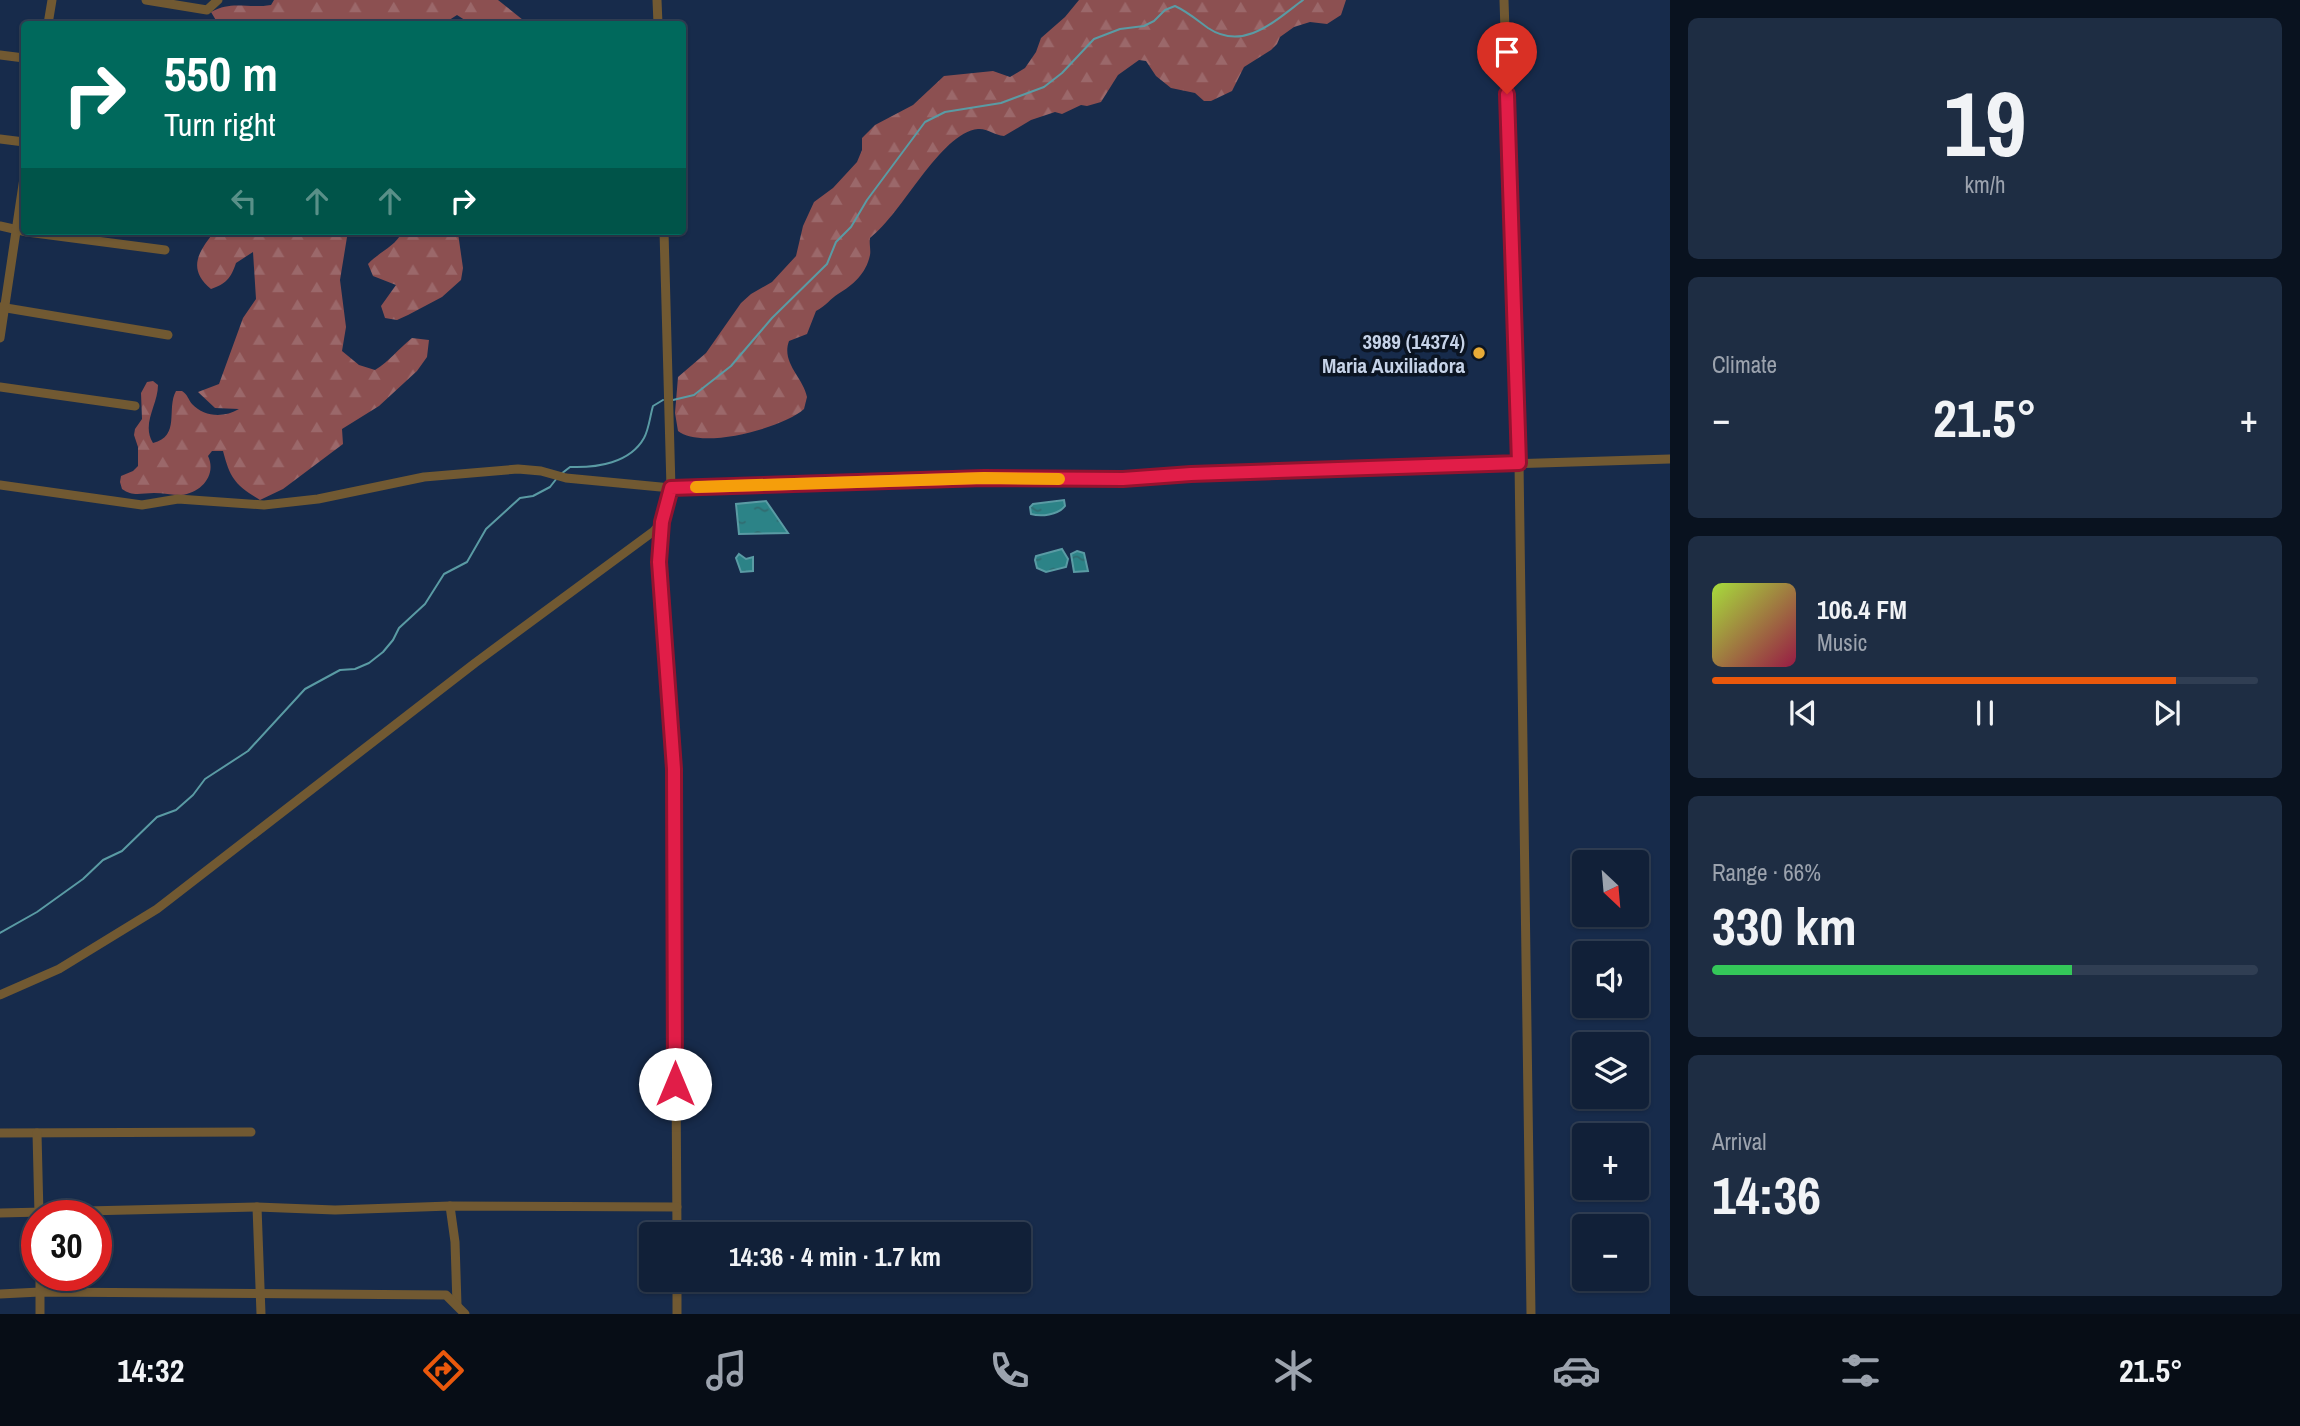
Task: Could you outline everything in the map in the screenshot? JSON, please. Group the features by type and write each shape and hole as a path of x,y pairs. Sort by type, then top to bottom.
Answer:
{"street":[{"path":"48,21 52,0"},
{"path":"146,0 207,10 218,0"},
{"path":"657,0 658,21"},
{"path":"1504,0 1519,463 1531,1314"},
{"path":"0,55 21,58"},
{"path":"0,139 21,142"},
{"path":"0,338 2,307 21,198"},
{"path":"0,226 21,231"},
{"path":"53,235 165,250"},
{"path":"664,235 671,488 662,522 659,562 674,769 677,1222"},
{"path":"2,307 168,335"},
{"path":"0,387 135,406"},
{"path":"0,485 142,505 178,499 232,504 287,504 424,477 518,469 554,473 566,478 671,488 984,478 1123,479 1191,474 1670,459"},
{"path":"0,995 59,969 157,909 475,663 654,531 662,522"},
{"path":"0,1133 251,1132"},
{"path":"37,1133 39,1200"},
{"path":"112,1212 257,1207 335,1210 450,1206 677,1207"},
{"path":"450,1206 455,1242 458,1310"},
{"path":"257,1207 261,1314"},
{"path":"0,1213 21,1214"},
{"path":"40,1292 40,1314"},
{"path":"677,1292 677,1314"},
{"path":"0,1294 446,1295 458,1310 465,1314"}],"green space":[{"path":"274,0 498,0 524,21 466,21 457,15 448,21 216,21 211,12 226,6 271,5"},
{"path":"1079,0 1346,0 1341,15 1327,24 1310,22 1294,27 1280,37 1271,50 1244,67 1232,91 1211,101 1204,101 1195,93 1171,88 1156,76 1146,61 1139,60 1118,75 1101,102 1031,120 1004,136 981,129 964,134 936,159 882,227 870,238 868,262 858,278 816,311 807,334 789,341 787,349 790,363 807,397 804,409 779,423 742,434 704,438 678,431 675,413 678,377 706,353 741,303 772,282 796,256 803,226 814,202 833,188 857,162 862,150 862,138 875,125 913,105 944,76 993,71 1010,77 1025,68 1036,52 1041,38 1065,17"},
{"path":"212,235 347,235 340,280 346,327 342,351 359,365 375,370 412,338 429,340 427,357 417,371 379,406 342,429 343,444 283,489 260,500 235,480 223,451 212,451 208,456 209,476 201,487 188,494 130,493 122,489 120,482 121,476 138,466 138,447 134,435 142,419 141,393 147,382 153,381 158,385 149,422 153,443 162,439 170,428 176,391 182,391 192,404 208,414 221,415 239,409 215,408 198,392 219,384 243,318 256,299 253,252 236,263 224,283 211,289 204,282 197,267 204,246"},
{"path":"400,235 458,235 463,268 461,280 442,297 397,320 385,318 381,306 396,285 373,276 368,264"}],"water":[{"path":"1064,500 1065,506 1054,513 1031,514 1030,507 1033,504"},
{"path":"766,501 788,533 739,534 736,504"},
{"path":"1062,549 1068,559 1066,567 1046,572 1037,568 1036,556"},
{"path":"1077,551 1084,553 1088,571 1074,572 1071,554"},
{"path":"739,554 746,559 753,557 753,571 741,572 736,558"}],"waterway":[{"path":"673,400 694,395 731,366 772,318 827,264 836,242 851,227 867,200 925,122 945,112 1001,103 1044,87 1062,73 1094,39 1120,29 1144,26 1175,6 1221,35 1234,37 1247,35 1271,24 1303,0"},
{"path":"561,474 570,467 602,465 630,453 644,438 653,406 663,400"},
{"path":"0,933 37,912 83,879 103,860 122,851 157,817 176,810 193,795 205,779 248,751 305,689 340,670 355,669 369,663 383,652 399,628 425,604 444,574 467,562 486,529 520,498 533,496 550,487 557,478"}],"slow traffic":[{"path":"696,487 984,478 1059,479"}],"place":[{"name":"3989 (14374) Maria Auxiliadora","path":"1479,353"}],"route":[{"path":"675,1084 674,769 659,562 662,522 671,488 984,478 1123,479 1191,474 1519,463 1507,94"}]}
